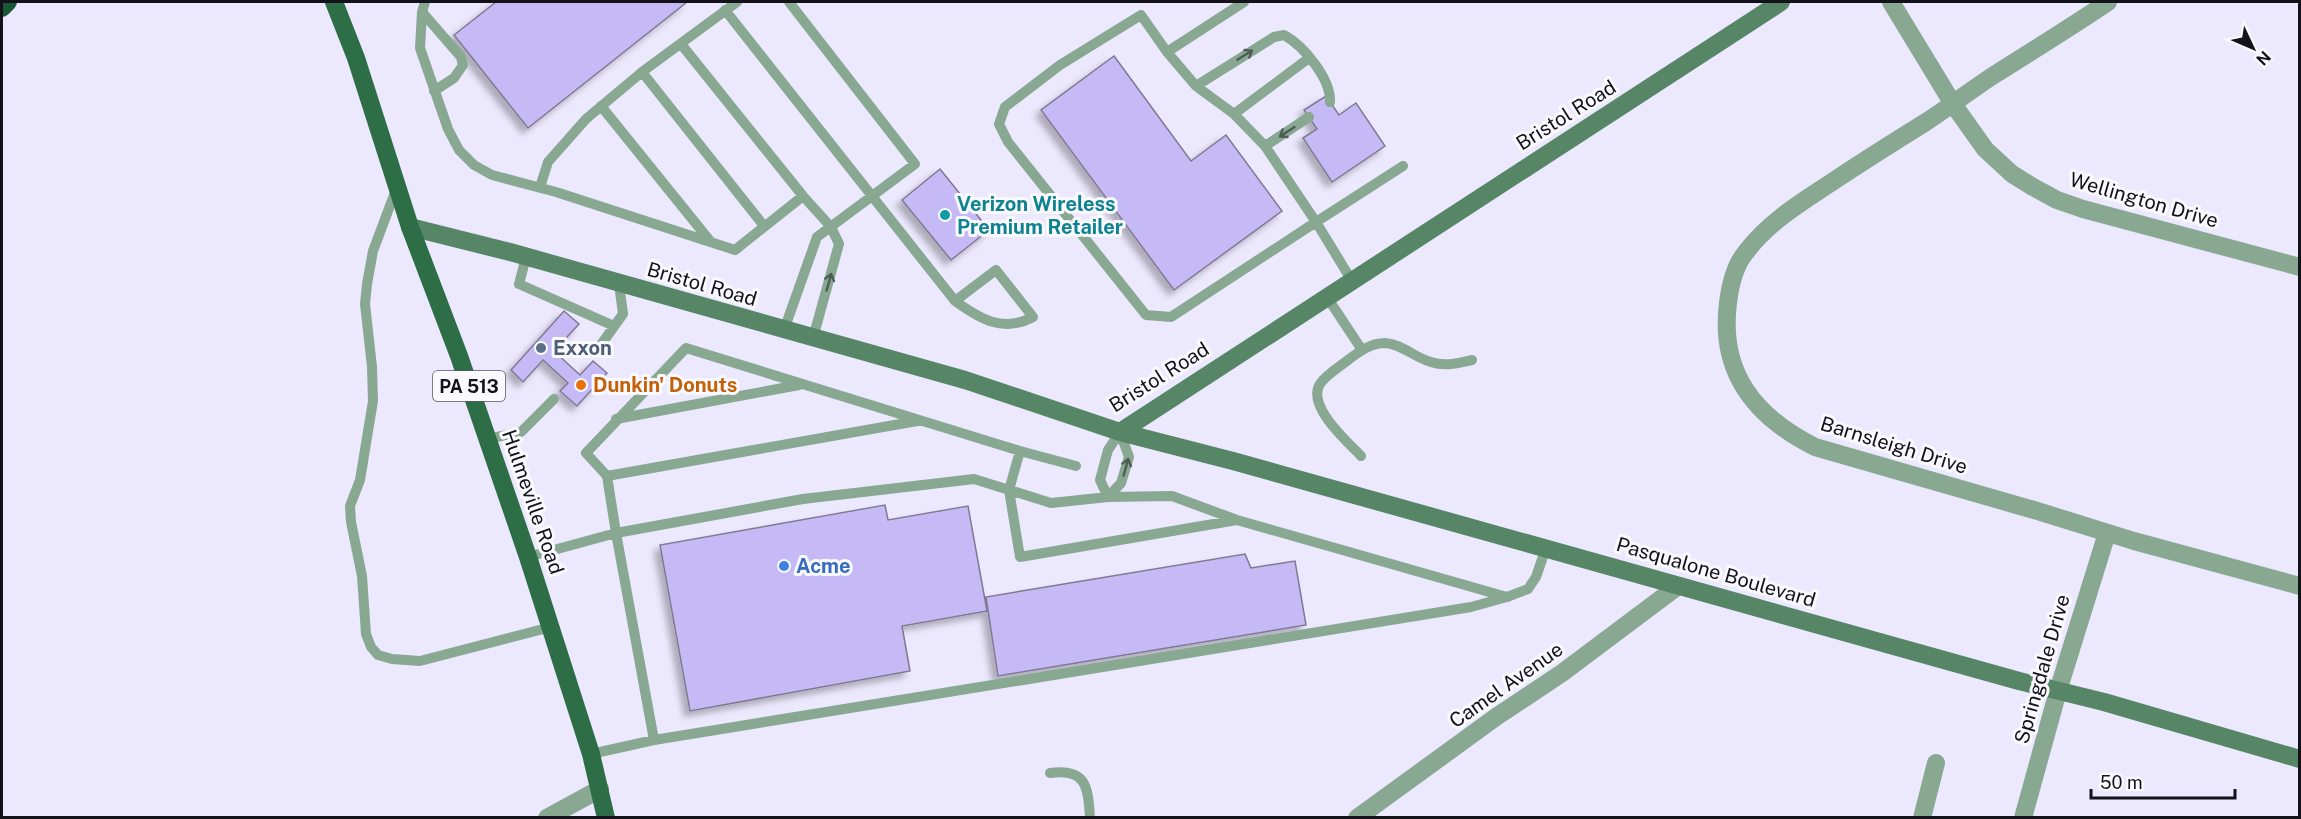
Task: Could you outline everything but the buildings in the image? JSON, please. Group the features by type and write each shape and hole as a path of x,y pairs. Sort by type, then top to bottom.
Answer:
{"highway":[{"path":"2,8 8,2"}],"main road":[{"name":"Hulmeville Road","path":"334,2 356,58 410,227 459,356 528,557 591,754 606,818"},
{"name":"Bristol Road","path":"410,227 526,257 965,380 1120,432 1781,2"},
{"name":"Pasqualone Boulevard","path":"1120,432 1233,461 2300,759"}],"street":[{"name":"Wellington Drive","path":"1891,2 1953,104 1985,149 2012,174 2057,200 2083,209 2300,267"},
{"name":"Barnsleigh Drive","path":"2108,2 1797,205 1761,234 1743,254 1730,286 1727,315 1729,355 1742,385 1761,409 1790,434 1815,447 2107,533 2300,586"},
{"name":"Springdale Drive","path":"2023,818 2058,691 2107,533"},
{"name":"Camel Avenue","path":"1358,818 1496,717 1562,674 1678,586"},
{"path":"1922,818 1936,763"},
{"path":"547,818 600,789"}],"lane":[{"path":"540,187 548,162 586,119 642,72 737,2"},
{"path":"784,330 817,237 915,164 789,2"},
{"path":"1167,52 1244,2"},
{"path":"424,7 420,48 448,129 459,150 474,165 492,175 540,187 735,250 803,196"},
{"path":"424,7 461,57 463,66 454,78 434,91"},
{"path":"725,10 955,301 979,319 1003,324 1024,322 1033,317 996,270 955,301"},
{"path":"1352,281 1316,222 1265,146 1234,114 1196,86 1167,52 1141,15 1060,65 1005,107 999,124 1008,142 1146,315 1171,317 1316,222 1403,166"},
{"path":"1196,86 1274,37 1284,35 1296,41 1324,78 1330,93 1330,102"},
{"path":"681,44 803,196 831,227 839,244 813,338"},
{"path":"1234,114 1309,58"},
{"path":"642,72 764,226"},
{"path":"601,106 711,242"},
{"path":"1265,146 1309,117"},
{"path":"397,187 373,251 367,284 366,313 373,401 360,480 350,506 362,576 366,634 371,647 378,655 392,659 420,661 551,627"},
{"path":"526,257 519,284 614,326"},
{"path":"600,346 623,314 619,284"},
{"path":"1327,297 1362,350"},
{"path":"1361,456 1334,428 1321,408 1317,391 1331,373 1362,350 1386,343 1411,351 1431,362 1447,365 1472,360"},
{"path":"654,740 607,476 586,453 686,348 1020,451 1076,466"},
{"path":"616,419 802,384"},
{"path":"488,439 521,432 554,399"},
{"path":"607,476 920,420"},
{"path":"1108,497 1121,483 1129,457 1120,432"},
{"path":"1108,497 1100,480 1108,450 1120,432"},
{"path":"1020,451 1009,490 1020,557 1237,520"},
{"path":"528,557 616,534 803,498 974,478 1051,503 1108,497 1172,496 1237,520 1507,597"},
{"path":"591,754 654,740 1471,608 1528,589 1536,577 1545,548"},
{"path":"1050,773 1066,771 1080,778 1089,796 1090,818"}],"place":[{"name":"Verizon Wireless Premium Retailer","path":"945,215"},
{"name":"Exxon","path":"541,348"},
{"name":"Dunkin' Donuts","path":"581,385"},
{"name":"Acme","path":"784,566"}]}
